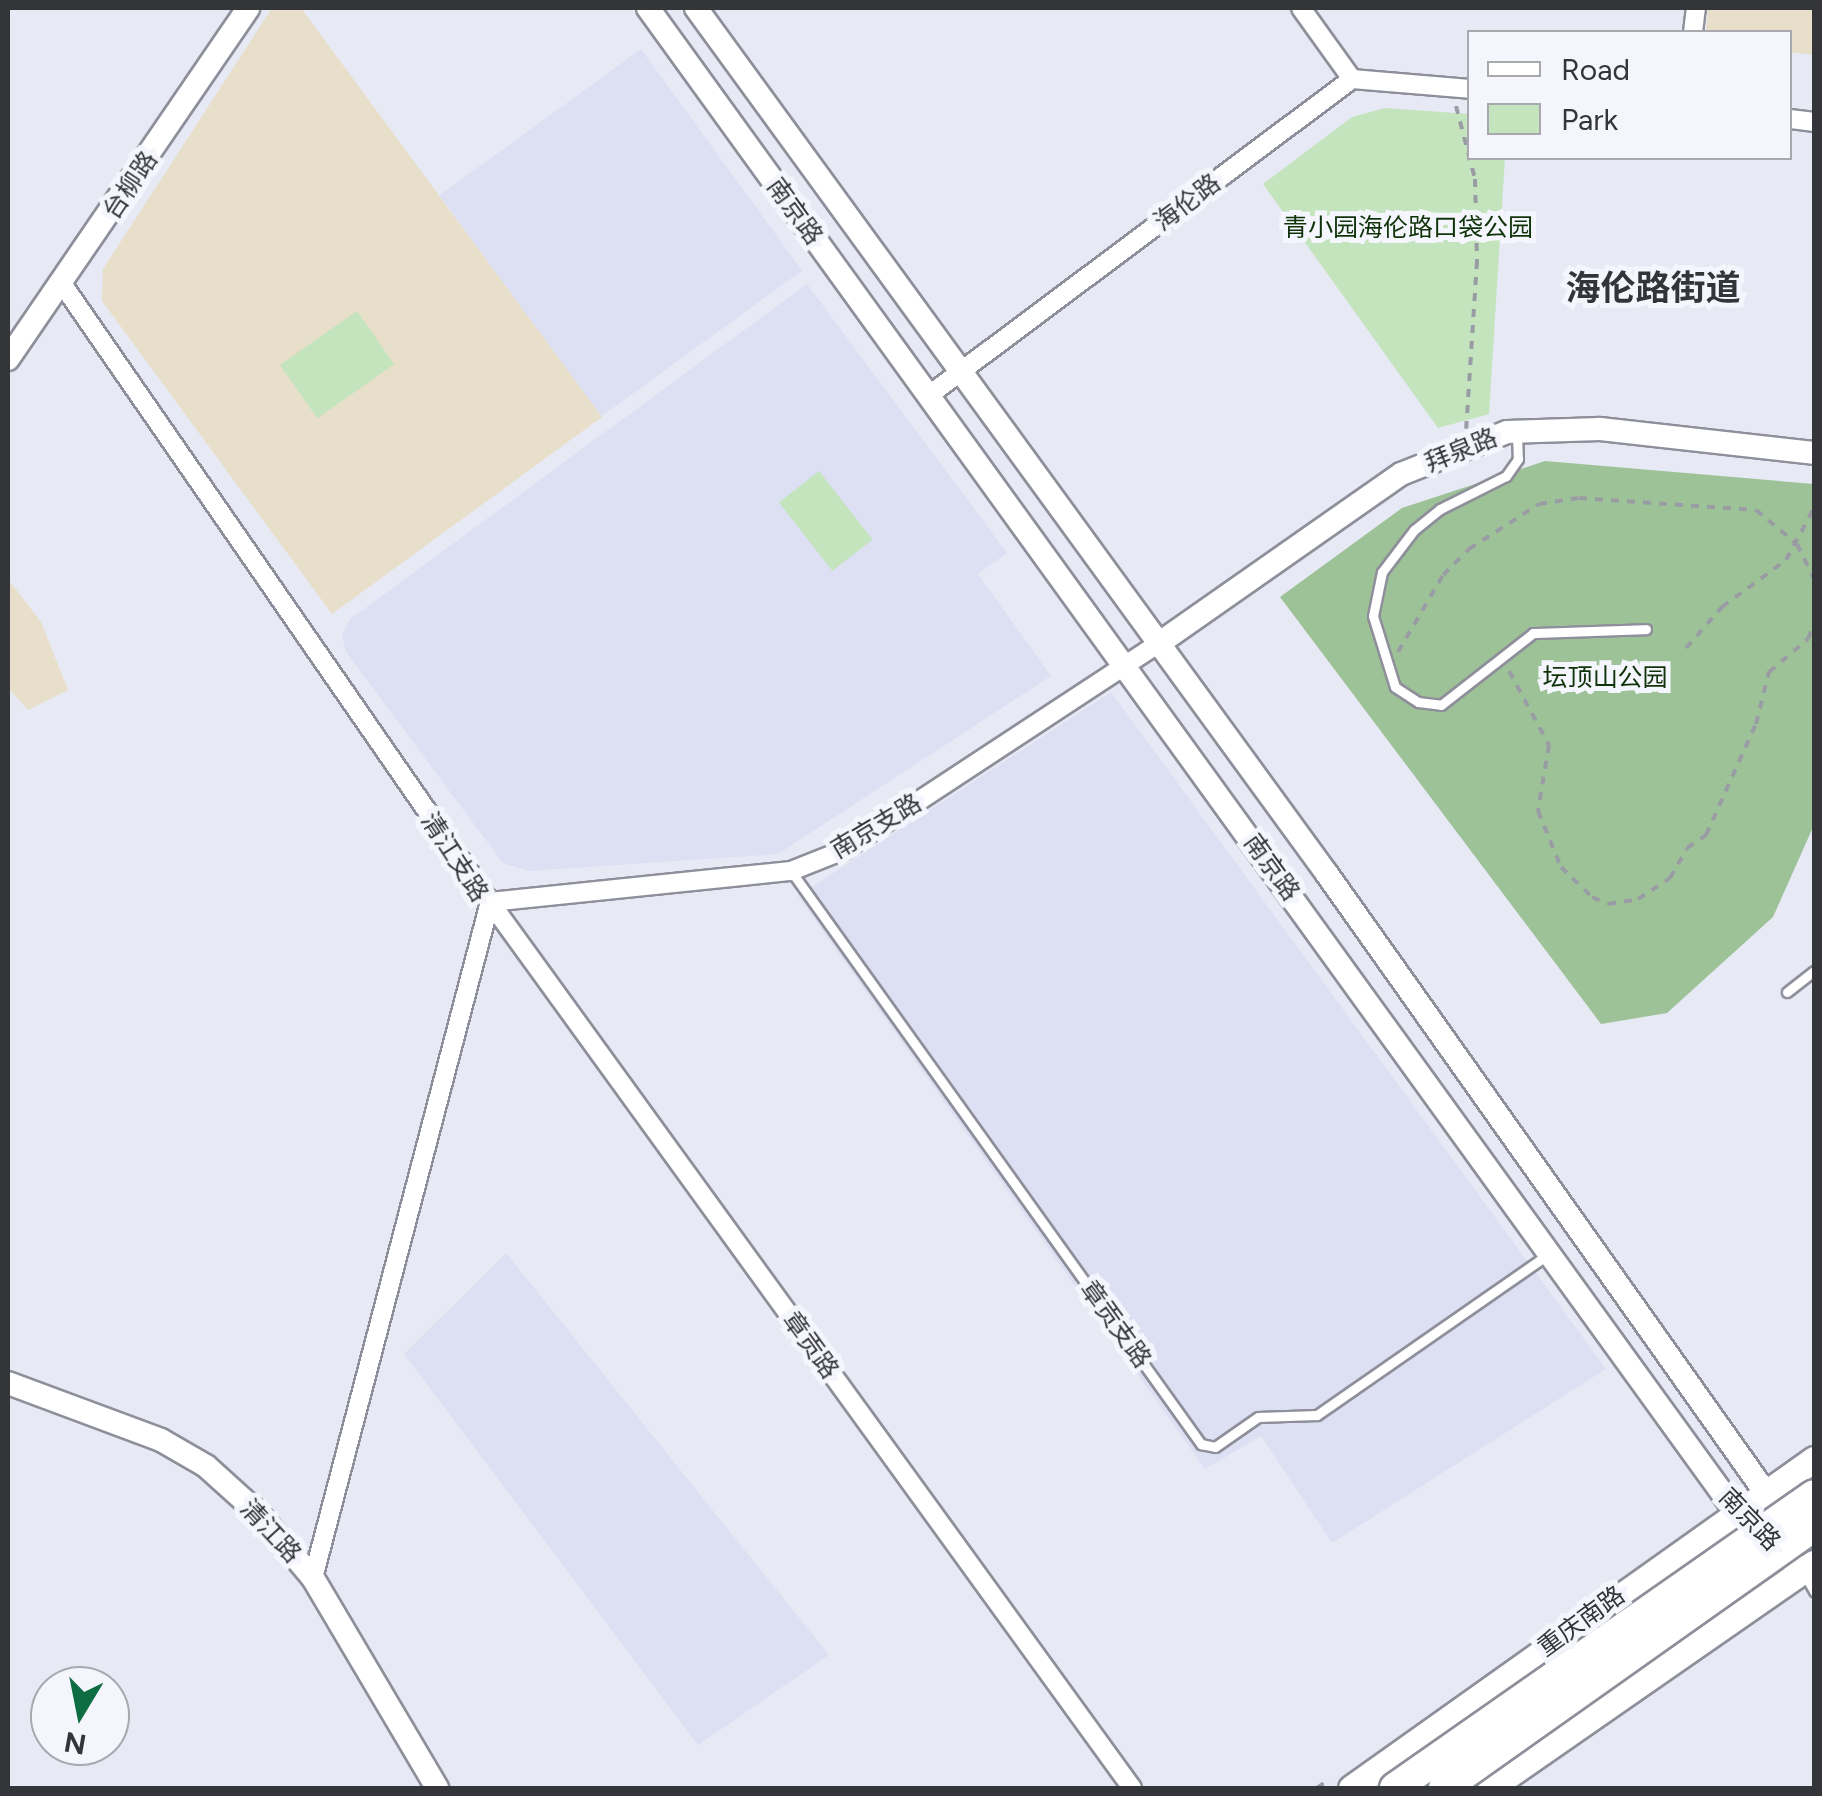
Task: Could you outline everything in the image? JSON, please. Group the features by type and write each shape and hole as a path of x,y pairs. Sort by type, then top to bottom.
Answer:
{"highway":[{"path":"1394,1788 1814,1495"},
{"path":"1444,1788 1814,1526"}],"main road":[{"name":"台柳路","path":"8,359 248,8"},
{"name":"南京路","path":"648,8 1736,1512 1811,1575"},
{"name":"南京路","path":"696,8 1160,642 1765,1492 1811,1575"},
{"name":"拜泉路","path":"1160,642 1401,474 1516,431 1600,429 1814,452"},
{"name":"清江路","path":"8,1383 161,1440 206,1466 258,1514 313,1578 437,1788"},
{"name":"重庆南路","path":"1351,1788 1814,1459"},
{"path":"1490,1788 1811,1575"}],"street":[{"path":"1302,8 1352,79 1460,89"},
{"name":"海伦路","path":"928,396 1352,79"},
{"name":"清江支路","path":"62,285 490,902 313,1578"},
{"name":"南京支路","path":"490,902 792,871 844,850 1160,642"},
{"name":"章贡路","path":"490,902 1132,1788"}],"lane":[{"path":"1516,431 1518,459 1506,476 1440,509 1414,530 1382,572 1373,616 1386,674 1403,694 1441,705 1533,633 1646,630"},
{"name":"章贡支路","path":"792,871 1201,1444 1216,1446 1258,1417 1317,1415 1550,1253"},
{"path":"1787,992 1814,970"}],"path":[{"path":"1460,89 1467,134"},
{"path":"1465,448 1477,261 1471,160"},
{"path":"1386,674 1443,575 1469,549 1539,504 1579,498 1756,510 1797,544 1814,579"},
{"path":"1686,648 1722,607 1797,544 1814,508"},
{"path":"1516,643 1509,672 1549,746 1538,811 1570,880 1608,904 1638,899 1670,878 1687,848 1706,834 1756,724 1768,672 1808,639 1814,624"}],"shaded area":[{"path":"272,8 301,8 602,417 332,614 102,301 103,269"},
{"path":"1708,8 1814,8 1814,55 1792,52 1792,30 1706,30"},
{"path":"641,49 802,271 601,417 440,195"},
{"path":"807,284 1007,553 978,574 1051,676 778,854 529,871 503,863 346,652 342,636 349,620"},
{"path":"8,579 41,622 68,690 28,710 8,688"},
{"path":"1111,692 1606,1369 1332,1543 1261,1436 1205,1469 798,896"},
{"path":"506,1253 829,1655 698,1745 404,1354"}],"green space":[{"name":"青小园海伦路口袋公园","path":"1385,108 1467,114 1467,160 1505,160 1489,414 1438,428 1263,184 1352,117"},
{"path":"357,311 394,364 317,418 280,365"},
{"name":"坛顶山公园","path":"1545,461 1814,484 1814,825 1773,917 1667,1013 1601,1024 1280,597 1402,508"},
{"path":"819,471 873,540 832,571 779,502"}],"district":[{"name":"海伦路街道","path":"1653,288"}]}
